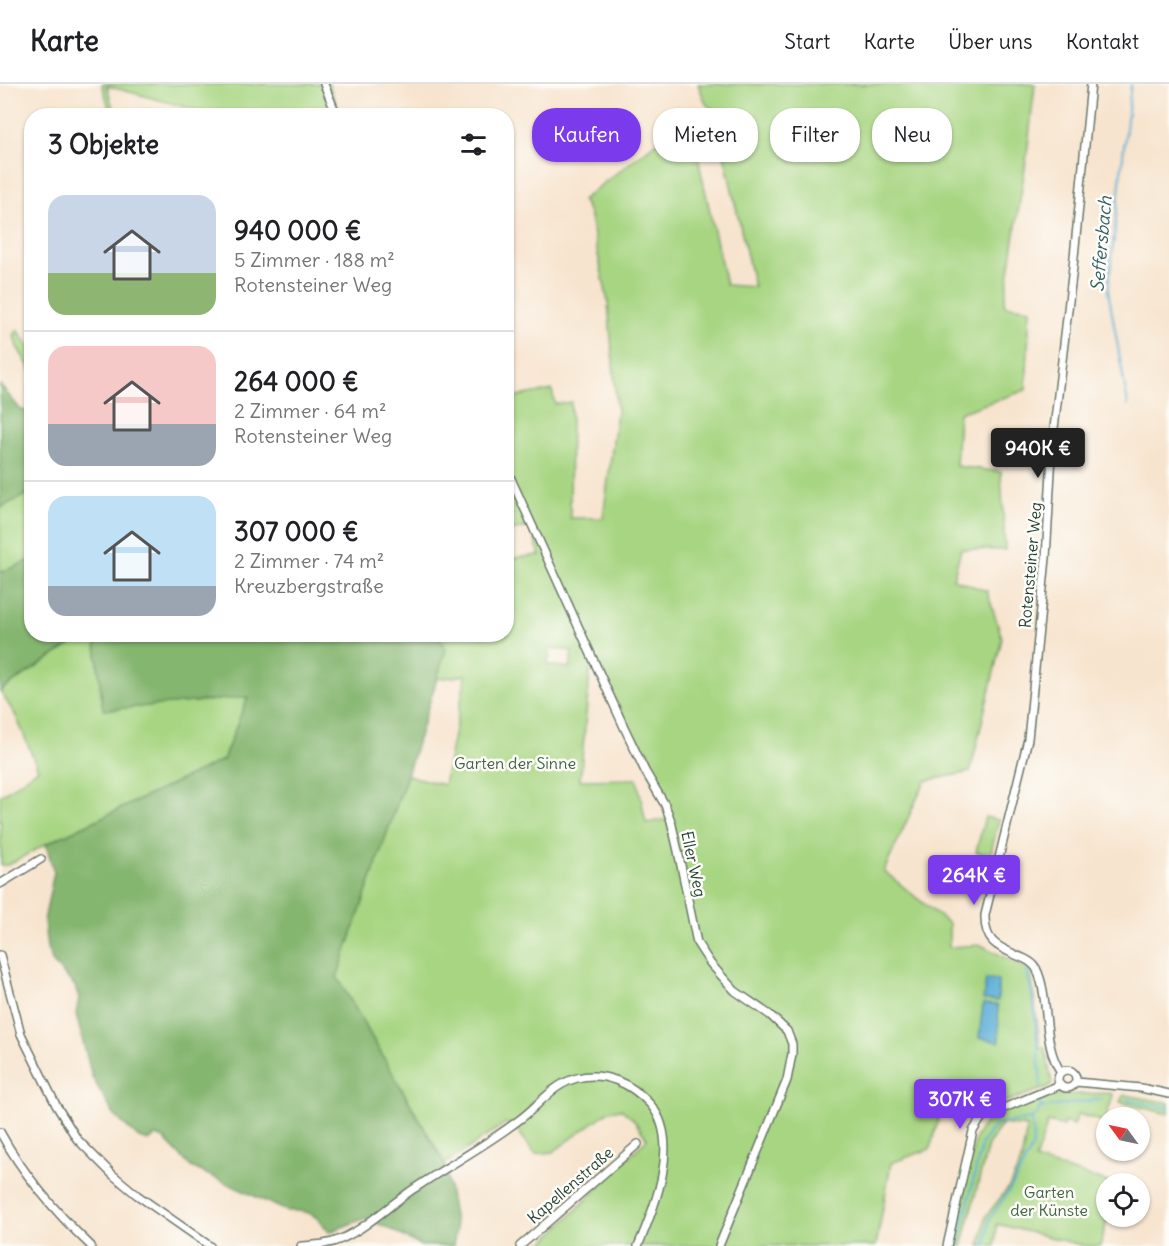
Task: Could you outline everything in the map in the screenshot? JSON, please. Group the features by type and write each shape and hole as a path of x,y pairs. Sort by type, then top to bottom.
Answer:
{"street":[{"path":"324,84 334,108"},
{"name":"Rotensteiner Weg","path":"1061,1072 1054,1059 1041,987 1035,967 998,947 988,937 985,926 988,897 1028,739 1046,558 1053,437 1072,278 1091,84"},
{"name":"Eller Weg","path":"514,485 624,727 668,813 681,862 694,934 698,943 711,963 735,991 775,1019 787,1031 792,1044 788,1080 720,1246"},
{"path":"0,884 42,859"},
{"path":"0,955 21,1034 56,1105 77,1139 137,1195 210,1246"},
{"path":"1060,1085 1058,1077 1066,1070 1072,1071 1076,1083"},
{"path":"301,1246 329,1244 350,1234 414,1189 507,1129 559,1085 569,1080 590,1076 610,1078 627,1085 646,1099 661,1123 663,1169 648,1223 638,1246"},
{"path":"947,1246 973,1131 982,1117 1060,1085 1068,1089 1076,1083 1141,1088 1169,1094"},
{"path":"0,1132 29,1179 59,1215 91,1246"},
{"name":"Kapellenstraße","path":"520,1246 638,1144"}],"green space":[{"path":"102,84 329,84 338,108 190,108 107,86 113,108 109,108"},
{"name":"Garten der Sinne","path":"698,84 1035,84 1027,154 1004,305 1030,309 1026,390 959,413 956,466 1001,472 1005,550 961,549 953,579 987,591 1002,638 970,772 925,781 884,871 949,924 949,947 981,945 1031,971 1040,1048 1045,1047 1052,1083 1049,1087 1007,1101 981,1113 978,1109 974,1111 942,1108 930,1149 891,1163 876,1246 540,1246 647,1139 634,1120 621,1109 609,1111 553,1152 535,1154 519,1132 506,1123 445,1164 337,977 407,775 444,785 466,675 436,679 446,649 442,642 514,642 514,558 540,555 531,526 514,530 514,397 552,390 555,404 571,402 570,518 603,518 617,411 608,302 589,212 582,200 631,162 641,162 641,154 653,145 653,162 699,162 726,285 754,287 726,162 758,162 758,108 711,108 706,104","holes":["550,648 572,651 570,668 548,665","597,663 647,764 669,819 646,823 637,779 580,780 590,671"]},
{"path":"18,330 24,339 24,358 17,347 14,335"},
{"path":"0,385 21,410 24,411 24,496 0,508"},
{"path":"24,496 24,563 0,573 0,508"},
{"path":"24,563 24,642 74,642 0,691 0,573"},
{"path":"74,642 96,642 103,710 248,697 223,760 46,844 8,865 1,865 0,796 38,769 16,716 0,691"},
{"path":"96,642 442,642 446,649 407,775 337,977 445,1164 456,1228 453,1246 421,1246 366,1218 329,1232 311,1214 287,1211 191,1167 163,1138 155,1136 149,1141 139,1138 114,1115 92,1077 76,1014 79,998 75,986 53,963 47,948 44,921 54,872 46,844 223,760 248,697 103,710"},
{"path":"985,817 999,820 990,856 976,852"},
{"name":"Garten der Künste","path":"1111,1093 1113,1095 1109,1107 1096,1107 1096,1119 1078,1114 1074,1125 1064,1122 1063,1126 1048,1122 1035,1160 1096,1178 1096,1227 1105,1227 1100,1246 1085,1246 997,1224 995,1246 980,1246 986,1216 1009,1187 1021,1162 1027,1127 1002,1124 988,1145 962,1246 952,1246 976,1136 989,1117 1054,1095"},
{"path":"1123,1096 1169,1103 1169,1114 1150,1109 1150,1107 1120,1102"}],"water":[{"path":"986,979 998,980 998,1001 983,1000"},
{"path":"983,1004 998,1005 999,1042 979,1038"}],"waterway":[{"name":"Seffersbach","path":"1128,405 1108,290 1131,84"},
{"name":"Seffersbach","path":"1027,968 1035,1014 1041,1086"},
{"path":"1040,1108 1103,1099"},
{"path":"1127,1100 1169,1108"},
{"name":"Seffersbach","path":"958,1246 982,1143 990,1131 999,1124 1031,1119 1039,1111 1041,1104"},
{"path":"985,1246 990,1218 1011,1188 1033,1146 1032,1118"}]}
